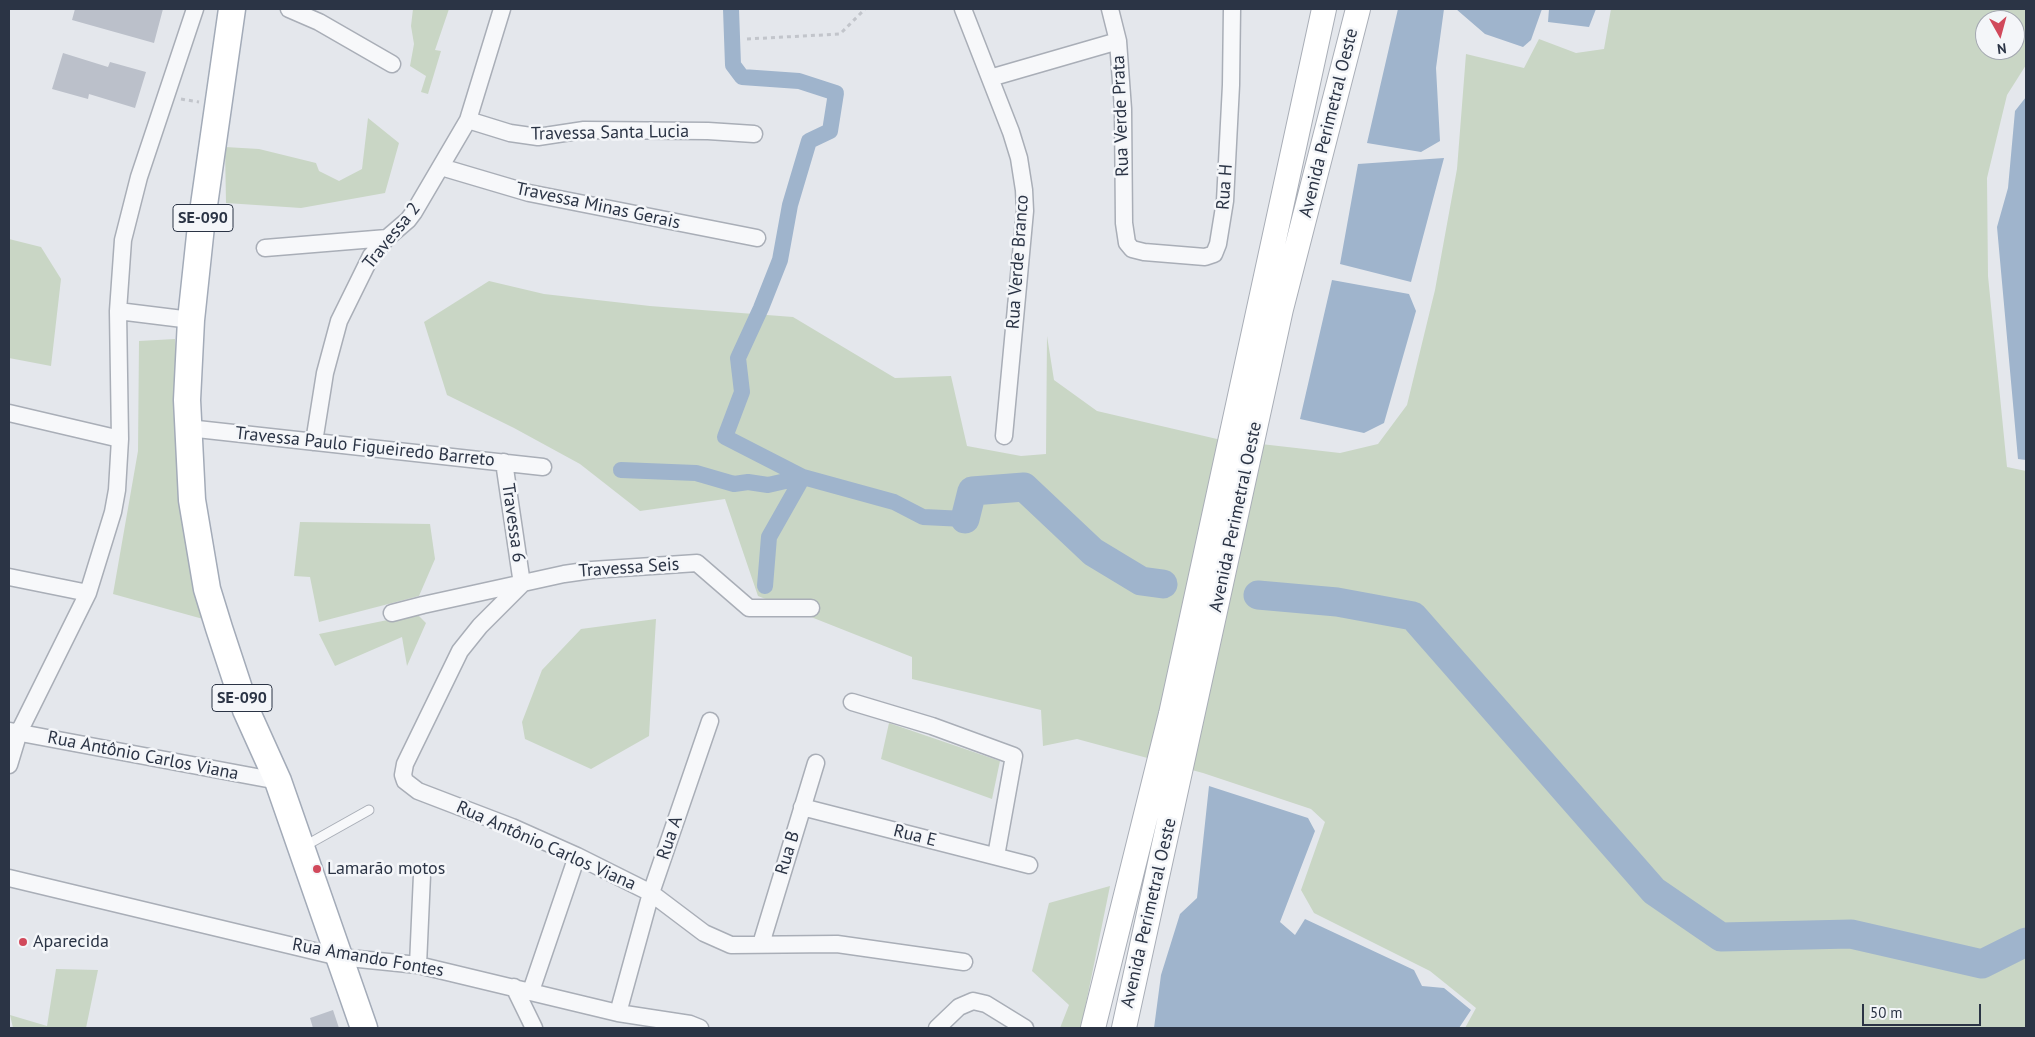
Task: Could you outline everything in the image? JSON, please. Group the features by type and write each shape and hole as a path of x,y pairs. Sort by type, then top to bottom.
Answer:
{"main road":[{"name":"SE-090","path":"232,9 201,226 191,320 188,428 192,500 207,589 246,710 278,781 300,849 364,1028"},
{"name":"Avenida Perimetral Oeste","path":"1093,1028 1171,714 1324,9"},
{"name":"Avenida Perimetral Oeste","path":"1124,1028 1281,309 1358,9"}],"street":[{"path":"9,765 14,731 88,594 113,512 117,490 120,439 118,311 123,240 139,177 195,9"},
{"path":"289,9 319,22 392,64"},
{"name":"Travessa 2","path":"314,442 324,373 339,321 371,256 387,238 408,220 468,120 502,9"},
{"name":"Rua Verde Branco","path":"963,9 1019,158 1024,190 1025,211 1004,436"},
{"name":"Rua Verde Prata","path":"1110,9 1118,41 1123,109 1124,223"},
{"name":"Rua H","path":"1124,223 1127,242 1134,250 1205,257 1214,254 1217,248 1225,201 1231,85 1232,9"},
{"path":"990,78 1118,41"},
{"name":"Travessa Santa Lucia","path":"468,120 510,133 538,137 584,130 708,131 754,134"},
{"name":"Travessa Minas Gerais","path":"441,167 529,193 757,238"},
{"path":"265,248 387,238"},
{"path":"118,311 191,320"},
{"path":"9,413 120,439"},
{"name":"Travessa Paulo Figueiredo Barreto","path":"188,428 543,467"},
{"name":"Travessa 6","path":"504,462 522,584"},
{"name":"Travessa Seis","path":"392,614 423,605 564,574 592,570 696,563 749,608 811,608"},
{"path":"9,577 88,594"},
{"name":"Rua Antônio Carlos Viana","path":"522,584 480,626 460,651 405,764 403,772 405,781 418,791 512,827 577,856 651,893 712,937 731,945 837,944 964,962"},
{"path":"852,702 932,726 1014,756 996,856"},
{"name":"Rua A","path":"618,1013 651,893 710,721"},
{"name":"Rua Antônio Carlos Viana","path":"14,731 278,781"},
{"name":"Rua B","path":"761,944 816,763"},
{"name":"Rua E","path":"802,807 1029,864"},
{"path":"531,991 577,856"},
{"path":"418,964 422,875"},
{"name":"Rua Amando Fontes","path":"9,878 339,957 418,964 618,1013 690,1024 699,1028"},
{"path":"514,987 534,1028"},
{"path":"937,1028 959,1007 974,1002 986,1004 1025,1028"}],"lane":[{"path":"300,849 368,810"}],"path":[{"path":"747,39 840,34 865,9"},
{"path":"165,97 219,105"}],"green space":[{"path":"413,9 449,9 435,50 441,51 428,94 421,92 426,76 410,66 414,44 411,26"},
{"path":"1611,9 2026,9 2026,65 2007,95 1987,178 1988,276 2007,467 2026,471 2026,1028 1465,1028 1476,1008 1430,971 1314,913 1301,890 1325,822 1311,809 1203,773 1077,739 1043,746 1041,710 912,679 912,657 758,596 725,499 640,511 580,464 514,428 447,395 424,322 489,281 544,294 650,306 793,317 895,378 951,376 967,446 1021,456 1046,454 1047,336 1054,380 1097,411 1217,439 1340,453 1378,444 1407,405 1435,290 1457,169 1466,54 1524,68 1539,39 1576,53 1604,49"},
{"path":"368,118 399,143 385,193 301,208 226,203 225,147 259,149 316,163 319,171 339,181 362,169"},
{"path":"9,239 41,247 61,279 51,366 9,358"},
{"path":"175,339 185,516 203,619 113,594 138,451 139,341"},
{"path":"300,522 430,524 435,559 419,596 319,622 310,577 294,576"},
{"path":"417,614 426,623 407,666 402,637 335,666 319,634"},
{"path":"656,619 649,736 591,769 525,739 522,722 542,670 581,629"},
{"path":"889,723 1000,761 992,799 881,759"},
{"path":"1110,886 1081,1028 1060,1028 1069,1005 1032,971 1049,903"},
{"path":"56,969 98,970 86,1028 13,1028 10,1015 47,1026"}],"water":[{"path":"1398,9 1444,9 1436,68 1440,141 1421,152 1367,143"},
{"path":"1456,9 1542,9 1531,40 1523,47 1485,34"},
{"path":"1549,9 1596,9 1589,27 1548,22"},
{"path":"2026,97 2026,460 2018,459 1997,227 2008,188 2015,111"},
{"path":"1444,158 1411,282 1340,264 1358,164"},
{"path":"1332,280 1409,294 1416,311 1384,423 1364,433 1300,419"},
{"path":"1209,786 1308,818 1315,831 1280,922 1295,935 1305,919 1414,970 1422,986 1444,988 1471,1010 1459,1028 1154,1028 1161,975 1180,914 1197,898"}],"building":[{"path":"75,9 163,9 154,43 72,20"},
{"path":"63,53 108,67 110,62 146,72 135,108 89,94 88,99 52,89"},
{"path":"333,1010 339,1028 313,1028 310,1018"}],"waterway":[{"path":"731,9 733,65 742,77 799,81 836,93 830,131 809,141 790,205 780,260 738,358 742,392 725,437 803,477 894,502 923,517 965,519"},
{"path":"621,470 696,473 734,484 748,482 768,485 803,477"},
{"path":"765,586 769,537 803,477"},
{"path":"965,519 972,491 1024,487 1093,552 1141,581 1163,584"},
{"path":"1258,595 1337,602 1413,616 1654,891 1721,937 1851,934 1982,964 2026,942"}],"place":[{"name":"Lamarão motos","path":"317,869"},
{"name":"Aparecida","path":"23,942"}]}
